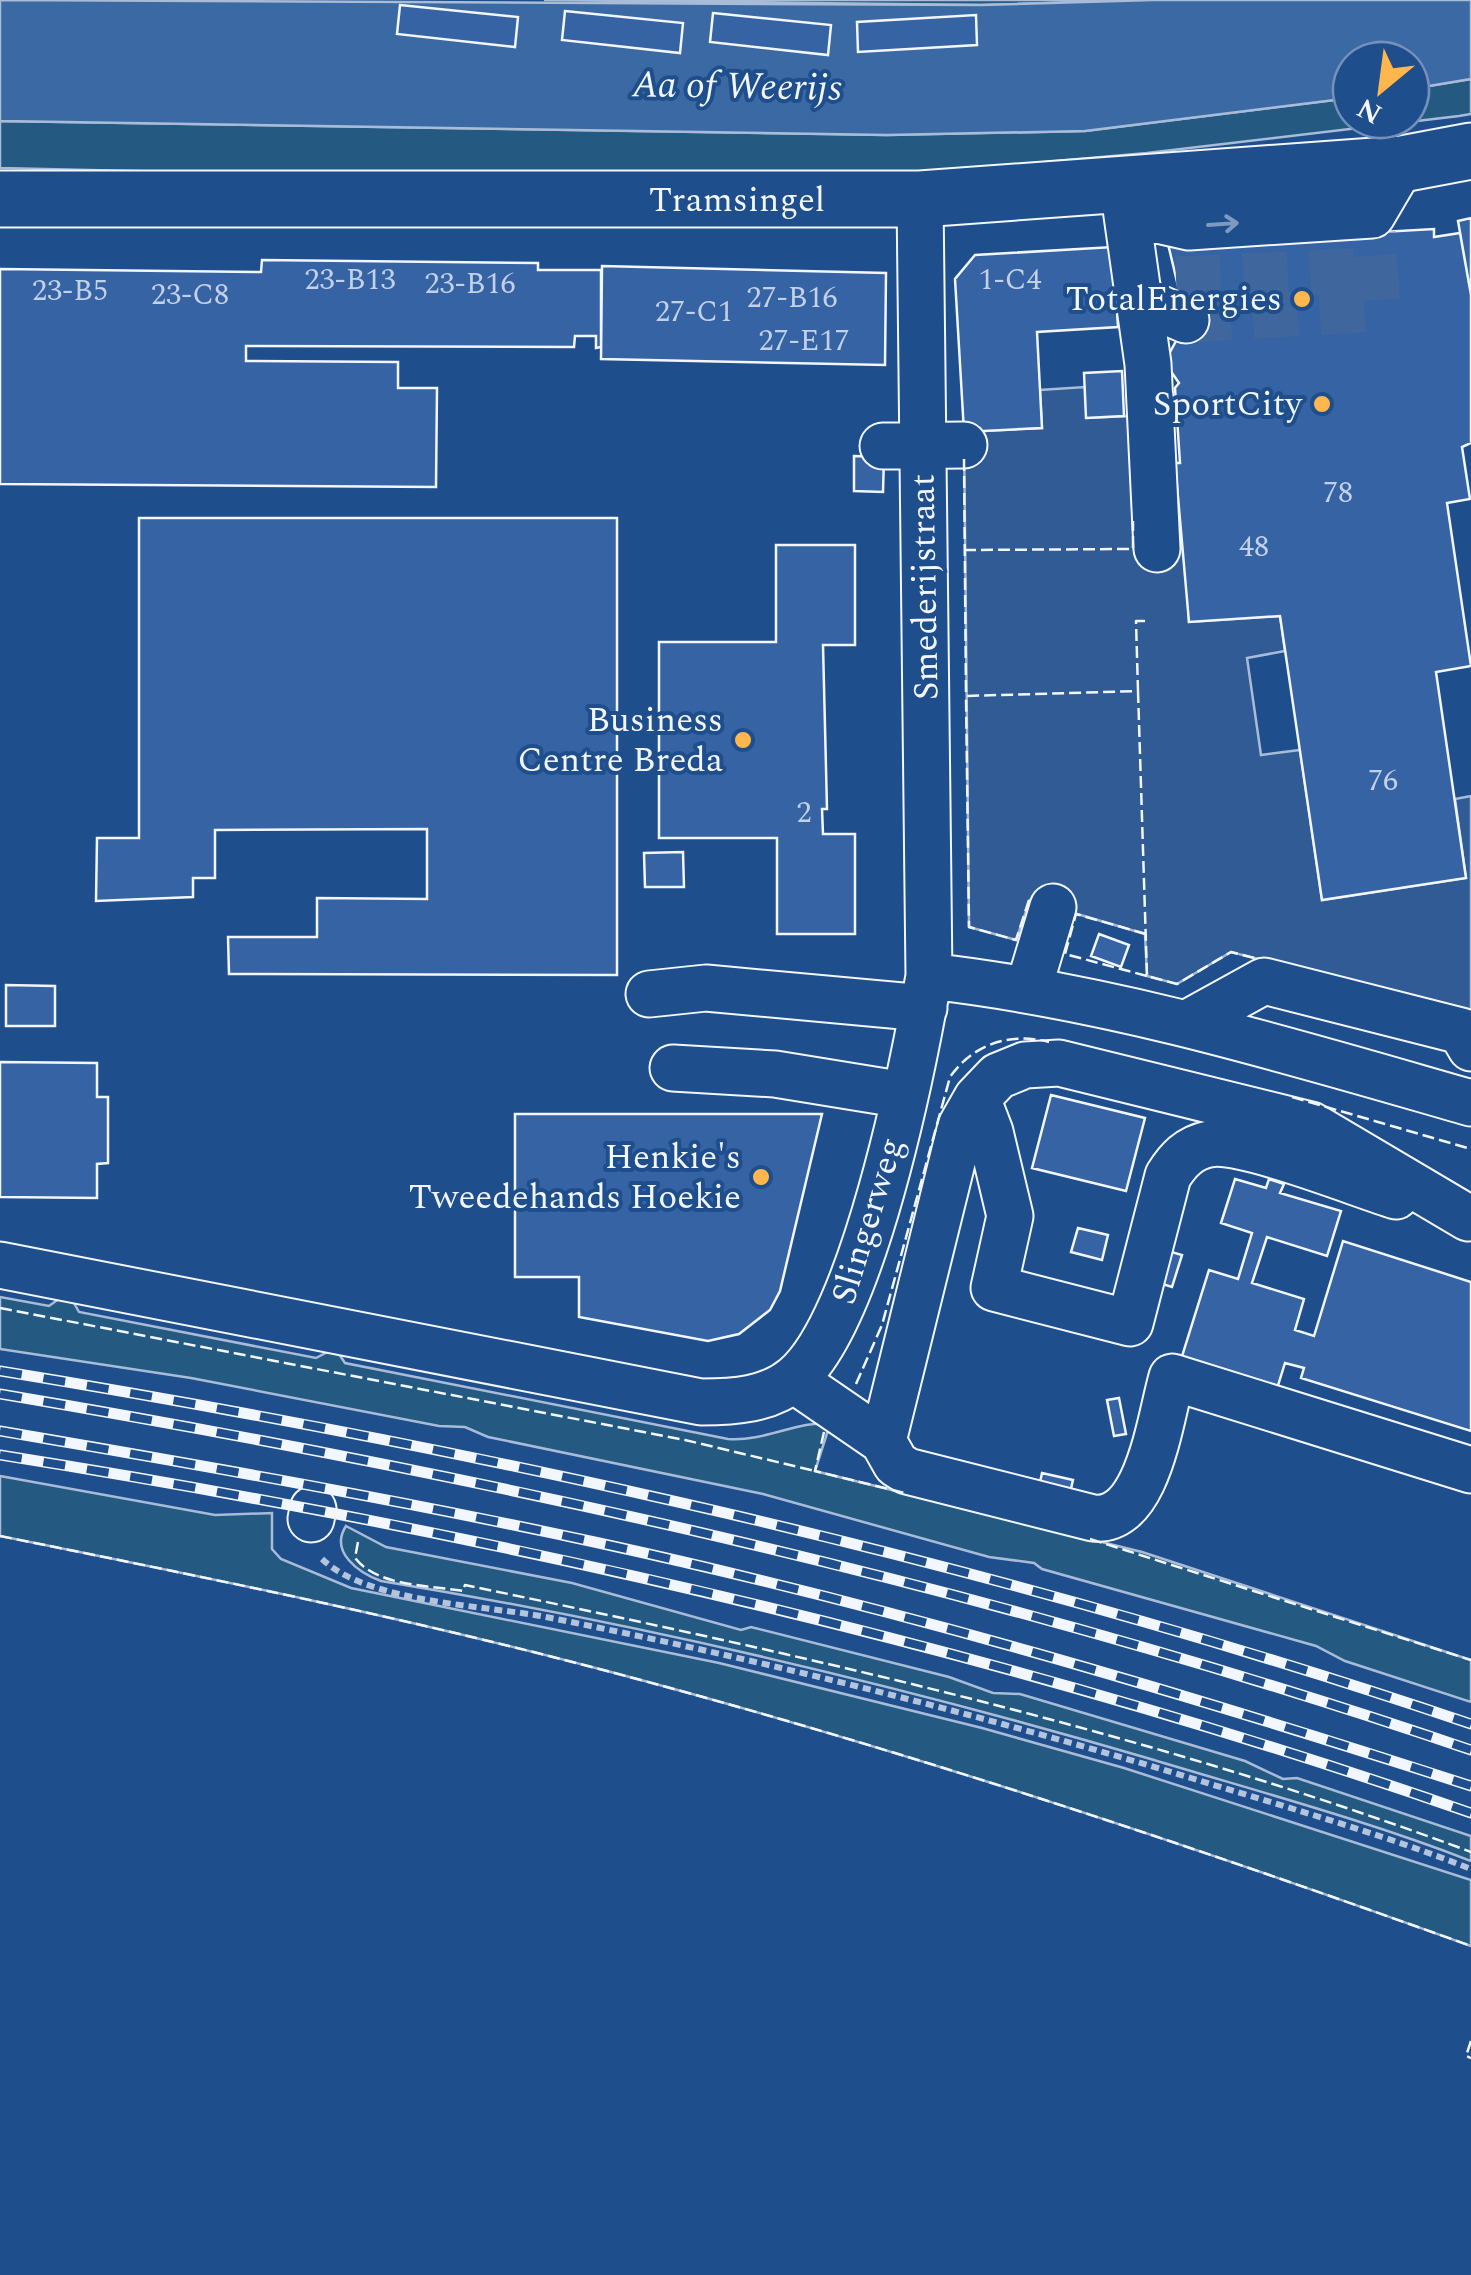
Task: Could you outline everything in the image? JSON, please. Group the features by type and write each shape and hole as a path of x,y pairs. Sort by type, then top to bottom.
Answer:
{"main road":[{"name":"Tramsingel","path":"0,199 1125,200 1402,164 1471,151"}],"street":[{"path":"1125,200 1189,226 1372,224 1402,164"},
{"name":"Smederijstraat","path":"920,199 927,992"},
{"path":"1125,200 1168,300 1148,364 1156,549"},
{"path":"1029,987 1053,907"},
{"path":"1195,1027 1264,982 1284,976 1456,1028"},
{"path":"650,994 706,988 927,992 1029,987 1195,1027 1471,1103"},
{"name":"Slingerweg","path":"0,1265 701,1402 737,1402 768,1394 794,1380 814,1358 847,1302 904,1096 927,992"},
{"path":"1187,1095 1195,1027"},
{"path":"883,1441 961,1126 977,1098 998,1076 1042,1063 1311,1126 1469,1218"},
{"path":"672,1068 774,1074 904,1096"},
{"path":"977,1098 990,1132 1010,1216 994,1288 1130,1323 1168,1176 1178,1159 1196,1148 1231,1145 1469,1218"},
{"path":"794,1380 883,1441 888,1454 907,1471 1103,1519 1124,1511 1139,1492 1172,1377 1471,1470"}],"path":[{"path":"312,1514 311,1542 323,1560 335,1570 378,1588 600,1628 911,1700 1342,1824 1471,1869"}],"shaded area":[{"path":"544,0 1153,0 981,5"},
{"path":"1471,79 1471,114 1431,119 1431,86"},
{"path":"1331,100 1331,131 1147,153 930,172 269,174 0,168 0,121 887,135 1085,131"},
{"path":"1085,387 1087,418 1128,416 1134,549 1185,549 1189,622 1280,616 1285,651 1247,658 1261,755 1300,750 1322,900 1466,878 1455,799 1471,796 1471,1013 1231,952 1177,984 1147,976 1145,934 1030,900 1016,940 969,927 964,432 1042,428 1040,390"},
{"path":"63,1296 70,1296 79,1312 316,1358 335,1348 345,1363 728,1439 830,1424 815,1471 1142,1552 1471,1660 1471,1702 1345,1661 1316,1646 1042,1569 1034,1563 989,1557 763,1494 488,1437 465,1427 439,1426 191,1378 0,1349 0,1297 49,1306"},
{"path":"0,1476 215,1515 272,1513 272,1549 281,1559 351,1588 719,1663 982,1728 1124,1768 1471,1880 1471,1946 1042,1799 716,1701 381,1616 0,1536"},
{"path":"346,1526 386,1547 572,1583 741,1630 751,1627 949,1677 993,1693 1020,1694 1245,1761 1283,1779 1297,1778 1471,1836 1471,1861 1274,1795 866,1682 673,1637 381,1581 356,1567 344,1553 341,1544"}],"water":[{"name":"Aa of Weerijs","path":"0,0 981,5 1153,0 1471,0 1471,79 1431,86 1431,40 1331,40 1331,100 1085,131 887,135 0,121"}],"building":[{"path":"400,5 518,17 515,47 397,34"},
{"path":"565,11 683,23 680,53 562,40"},
{"path":"713,13 831,25 828,55 710,42"},
{"path":"976,15 977,45 858,52 857,22"},
{"path":"1471,218 1471,295 1458,221"},
{"path":"1434,229 1434,237 1460,233 1471,295 1471,443 1462,447 1470,499 1447,503 1471,666 1436,672 1466,878 1322,900 1280,616 1189,622 1175,463 1180,463 1175,388 1179,383 1170,370 1169,354 1176,341 1189,332 1168,244"},
{"path":"1113,247 1118,327 1037,332 1042,428 964,432 955,279 975,255"},
{"path":"262,260 538,263 538,270 601,270 601,347 596,348 596,336 575,336 574,347 246,346 246,361 398,362 398,388 437,388 436,487 0,484 0,269 261,272"},
{"path":"602,266 886,273 885,365 601,359"},
{"path":"1122,371 1124,416 1086,418 1084,373"},
{"path":"854,456 884,457 883,492 854,491"},
{"path":"139,518 617,518 617,975 229,974 228,937 317,937 317,898 427,899 427,829 215,830 215,878 193,878 193,897 96,901 97,838 139,838"},
{"name":"Business Centre Breda","path":"776,545 855,545 855,645 823,645 827,809 822,809 823,834 855,834 855,934 777,934 777,838 659,838 659,642 776,642"},
{"path":"683,852 684,887 645,887 644,853"},
{"path":"1099,934 1129,945 1121,967 1091,956"},
{"path":"6,985 55,986 55,1026 6,1026"},
{"path":"0,1062 97,1063 97,1097 108,1097 108,1163 97,1164 97,1198 0,1197"},
{"path":"1051,1095 1145,1118 1126,1191 1032,1168"},
{"path":"515,1114 822,1114 780,1291 770,1310 739,1334 708,1341 579,1317 579,1277 515,1277"},
{"path":"1235,1179 1266,1188 1269,1179 1284,1184 1280,1193 1341,1211 1327,1256 1267,1237 1252,1283 1304,1299 1295,1330 1314,1336 1343,1241 1471,1282 1471,1431 1301,1378 1304,1368 1285,1363 1275,1395 1179,1366 1209,1270 1238,1279 1252,1233 1221,1223"},
{"path":"1078,1228 1108,1235 1102,1260 1071,1252"},
{"path":"1168,1251 1182,1255 1172,1287 1159,1283"},
{"path":"1119,1398 1126,1434 1114,1436 1107,1400"},
{"path":"1042,1473 1073,1480 1070,1493 1039,1487"}],"tunnel":[{"path":"1186,320 1378,309 1373,233"},
{"path":"1176,279 1376,270"}],"railway":[{"path":"0,1371 373,1438 743,1517 1109,1612 1471,1724"},
{"path":"0,1394 373,1462 743,1542 1109,1637 1471,1750"},
{"path":"0,1431 375,1498 709,1568 1038,1654 1471,1786"},
{"path":"0,1455 373,1521 743,1601 1110,1698 1471,1813"}],"fence":[{"path":"964,459 966,696"},
{"path":"964,550 1133,549 1133,521"},
{"path":"1029,900 1016,940 969,927 966,696 1138,691 1136,621 1149,621"},
{"path":"1138,691 1147,976 1177,984 1231,952 1258,959"},
{"path":"1146,934 1076,914 1065,954 1147,976"},
{"path":"856,1384 882,1325 950,1077 970,1056 994,1043 1020,1039 1049,1042"},
{"path":"1292,1097 1471,1149"},
{"path":"0,1308 685,1440 815,1471"},
{"path":"824,1432 815,1471 905,1493"},
{"path":"0,1536 381,1616 716,1701 1042,1799 1471,1946"},
{"path":"1090,1539 1471,1660"},
{"path":"358,1542 355,1558 390,1580 463,1591 465,1585 973,1699 1225,1769 1471,1852"},
{"path":"1471,2041 1466,2056 1471,2058"}],"place":[{"name":"TotalEnergies","path":"1302,299"},
{"name":"SportCity","path":"1322,404"},
{"name":"Business Centre Breda","path":"743,740"},
{"name":"Henkie's Tweedehands Hoekie","path":"761,1177"}]}
